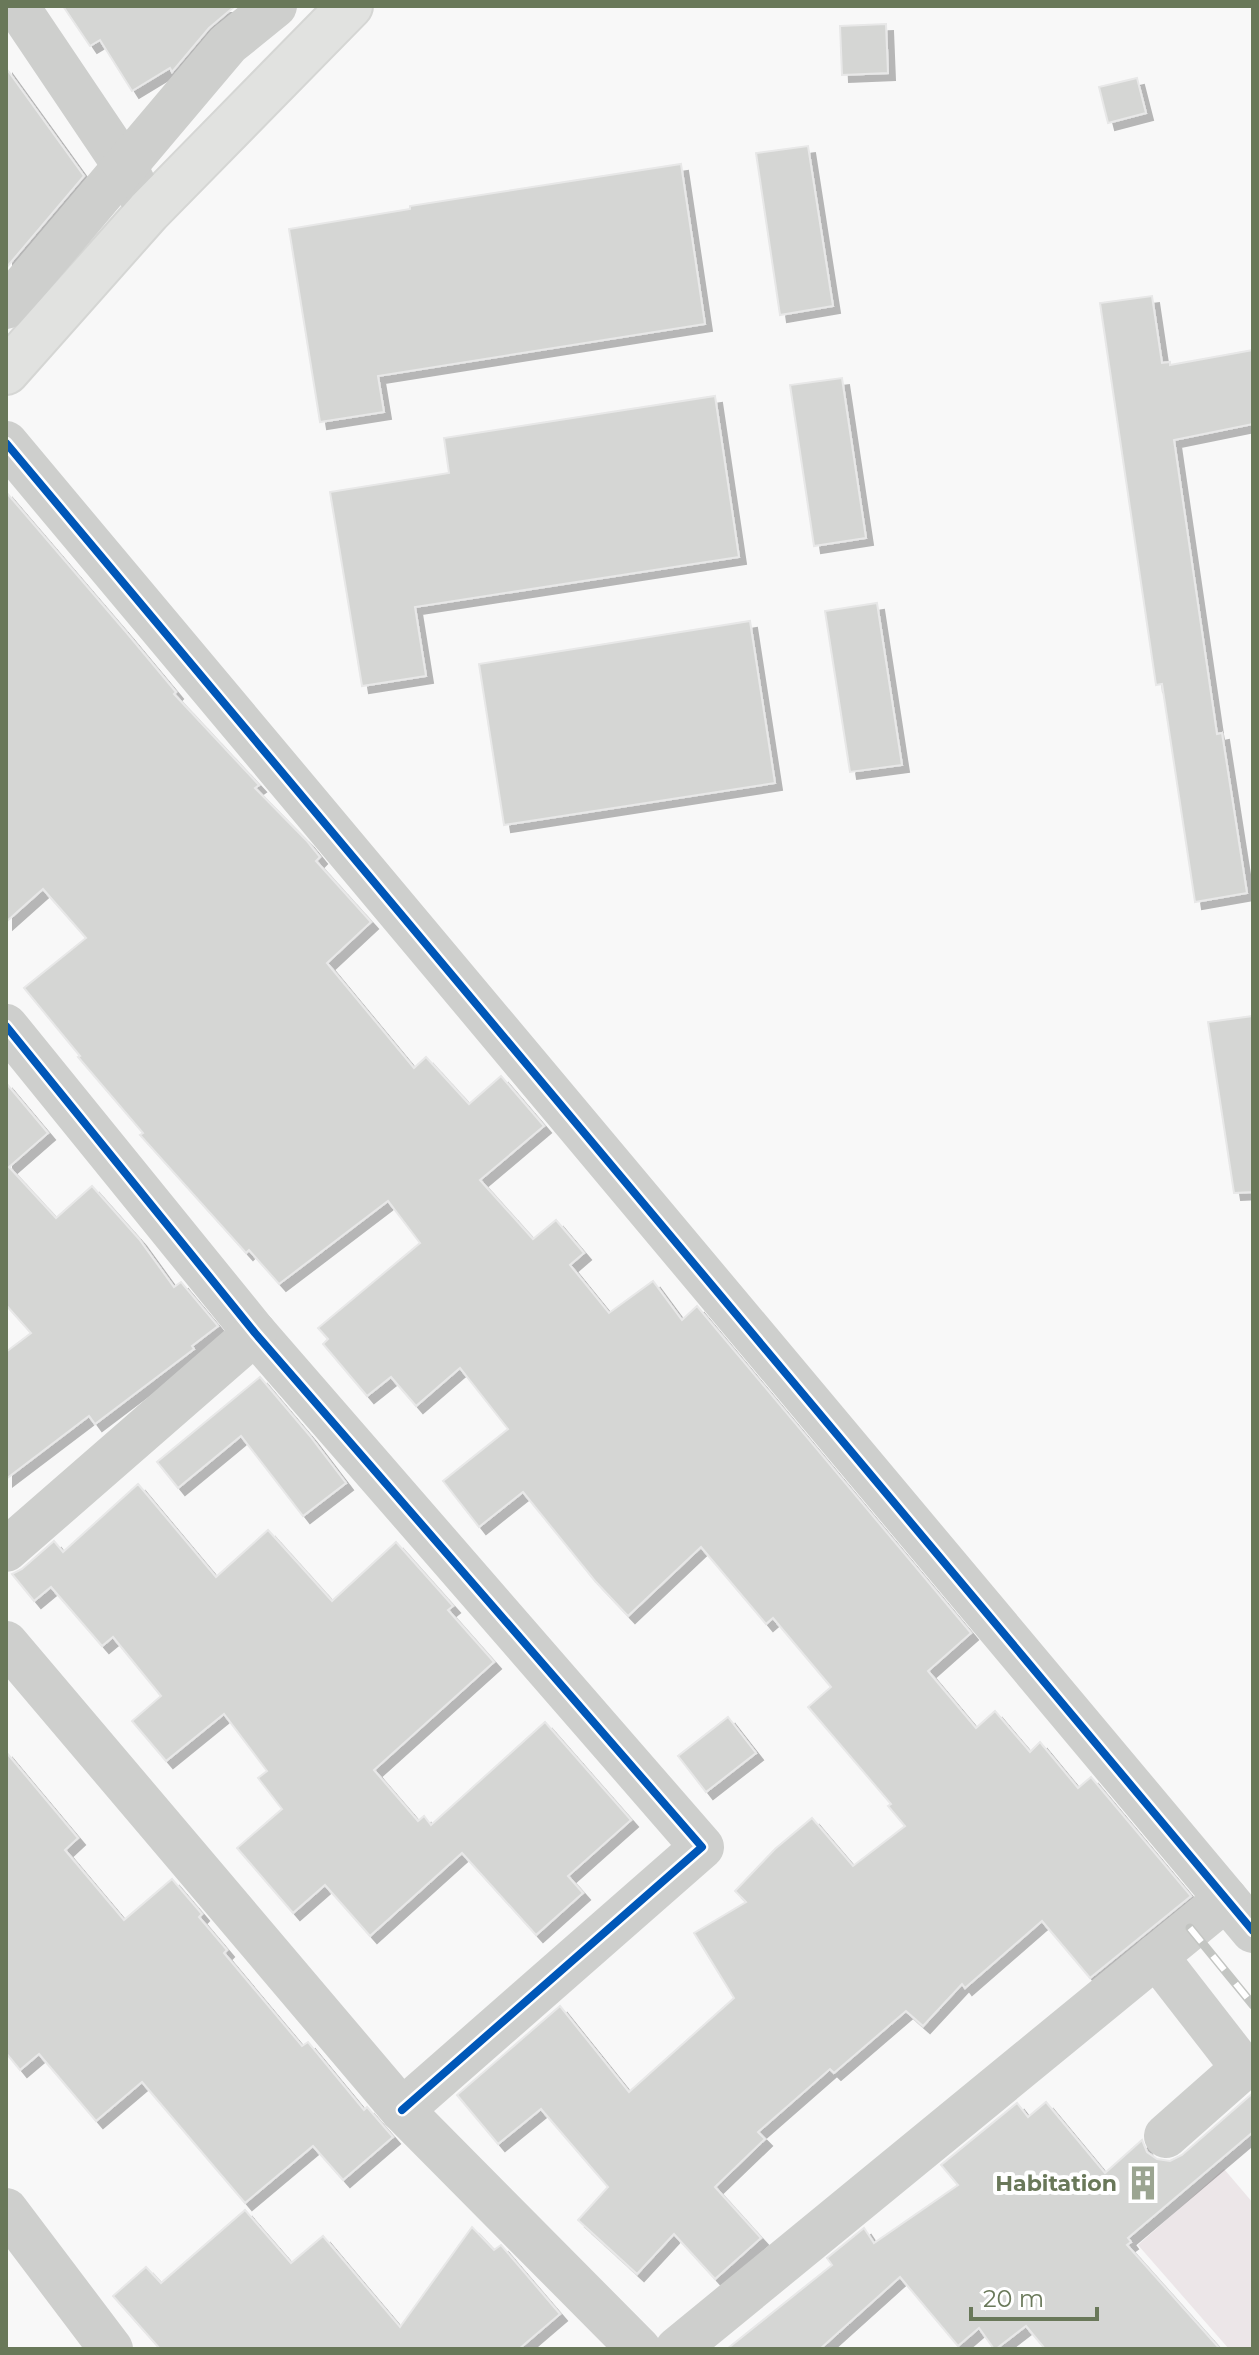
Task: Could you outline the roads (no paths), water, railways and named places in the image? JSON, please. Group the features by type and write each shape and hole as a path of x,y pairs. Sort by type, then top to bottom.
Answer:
{"main road":[{"path":"6,372 148,212 350,6"}],"street":[{"path":"17,6 126,168 148,212"},
{"path":"6,307 228,44 275,6"},
{"path":"6,443 1253,1931"},
{"path":"6,1026 255,1333 702,1847 402,2110"},
{"path":"6,1550 255,1333"},
{"path":"6,1643 402,2110 647,2348 1226,1899"},
{"path":"1156,1956 1243,2068 1166,2136"},
{"path":"6,2210 111,2349"}],"railway":[{"path":"1190,1928 1253,2005"}],"place":[{"name":"Habitation","path":"1143,2183"}]}
